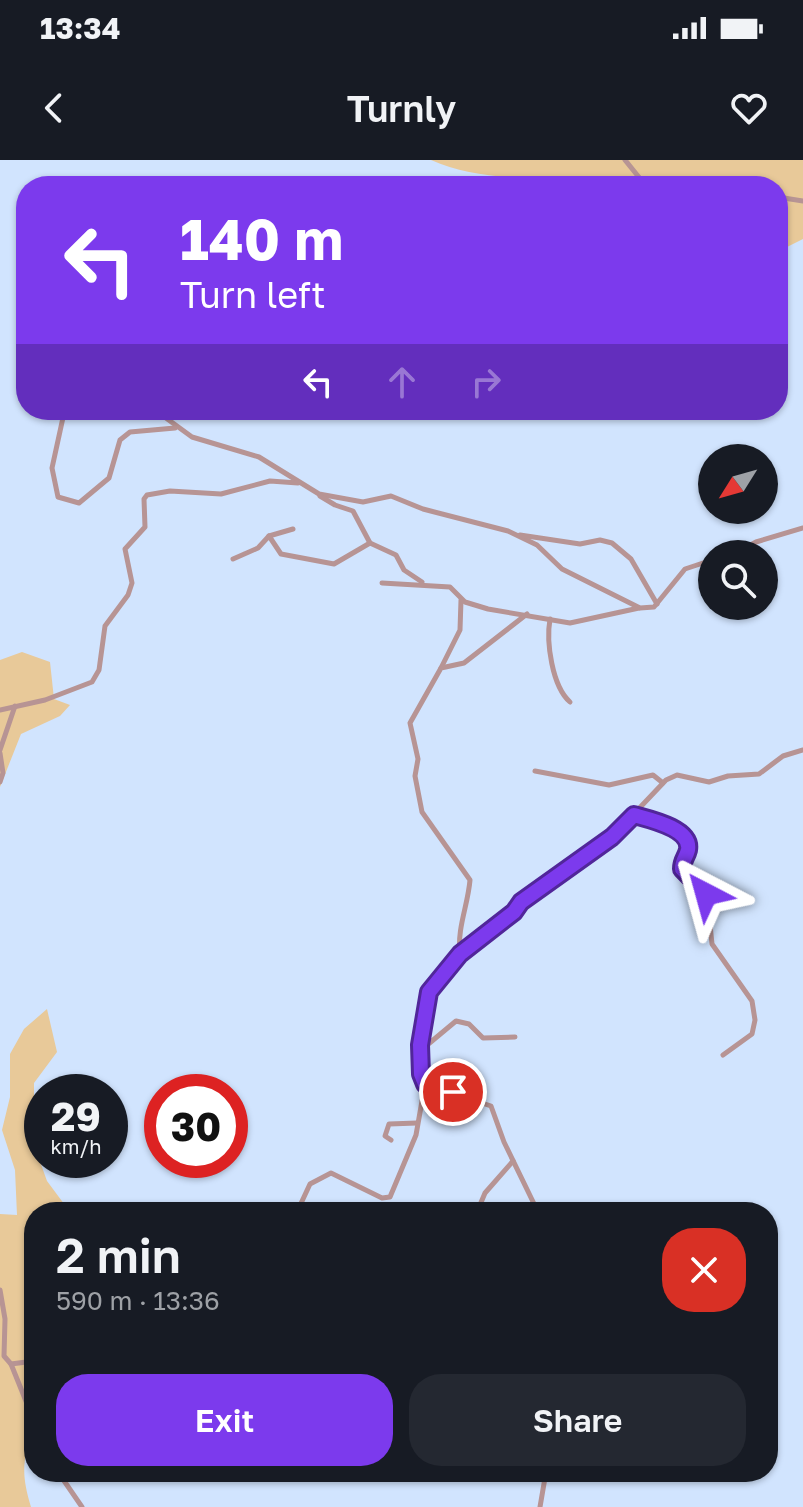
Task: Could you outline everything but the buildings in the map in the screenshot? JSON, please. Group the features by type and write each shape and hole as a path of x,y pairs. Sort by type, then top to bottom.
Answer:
{"street":[{"path":"625,160 638,176"},
{"path":"62,420 52,468 58,497 79,503 109,478 120,440 130,432 176,428"},
{"path":"167,420 204,442 259,457 319,494 363,502 380,497 402,498 423,509 518,536 537,545 562,569 640,608"},
{"path":"0,710 83,688 96,676 105,626 130,589 132,572 125,549 145,527 147,495 170,491 221,494 270,481 299,483"},
{"path":"319,494 325,501 353,511 370,543 396,555 404,570 423,582"},
{"path":"763,540 803,528"},
{"path":"233,559 258,548 269,536 293,529"},
{"path":"518,536 532,535 580,544 600,540 612,543 631,559 657,604"},
{"path":"269,536 281,554 334,564 370,543"},
{"path":"382,583 423,582 450,587 461,599 494,610 576,622 640,608 651,609 685,569 698,565"},
{"path":"460,954 459,933 466,917 470,880 422,812 415,776 418,759 411,731 412,719 460,630 461,599"},
{"path":"441,668 464,663 527,614"},
{"path":"550,619 550,657 563,695 570,702"},
{"path":"0,782 0,752 16,705"},
{"path":"302,1202 310,1184 331,1173 382,1198 390,1197 416,1135 425,1084 420,1068 426,998 460,954 514,912 521,902 612,837 634,815 644,799 663,783 677,775 709,782 728,776 759,774 783,756 803,750"},
{"path":"535,771 609,785 653,775 663,783"},
{"path":"634,815 665,824 685,842 688,851 682,867 707,896 712,944 752,1001 755,1020 752,1034 723,1055"},
{"path":"420,1068 426,1046 456,1021 469,1024 483,1038 515,1037"},
{"path":"425,1084 491,1106 533,1202"},
{"path":"391,1140 385,1136 389,1124 417,1123"},
{"path":"481,1202 485,1193 513,1161"},
{"path":"0,1290 5,1319 2,1346 24,1396"},
{"path":"11,1364 24,1362"},
{"path":"65,1482 82,1507"},
{"path":"540,1507 544,1482"}],"shaded area":[{"path":"431,160 803,160 803,239 788,246 788,176 501,176 449,167"},
{"path":"22,652 50,662 54,699 70,705 60,716 21,734 0,787 0,660"},
{"path":"47,1009 57,1052 41,1074 24,1074 24,1178 46,1178 63,1202 24,1202 24,1482 31,1507 0,1507 0,1214 17,1215 15,1170 2,1130 10,1097 10,1054 24,1029"}],"route":[{"path":"453,1092 425,1084 421,1074 420,1045 426,998 460,954 501,919 514,912 521,902 545,888 587,853 612,837 634,815 665,824 684,839 688,851 682,861 682,869 706,894"}]}
